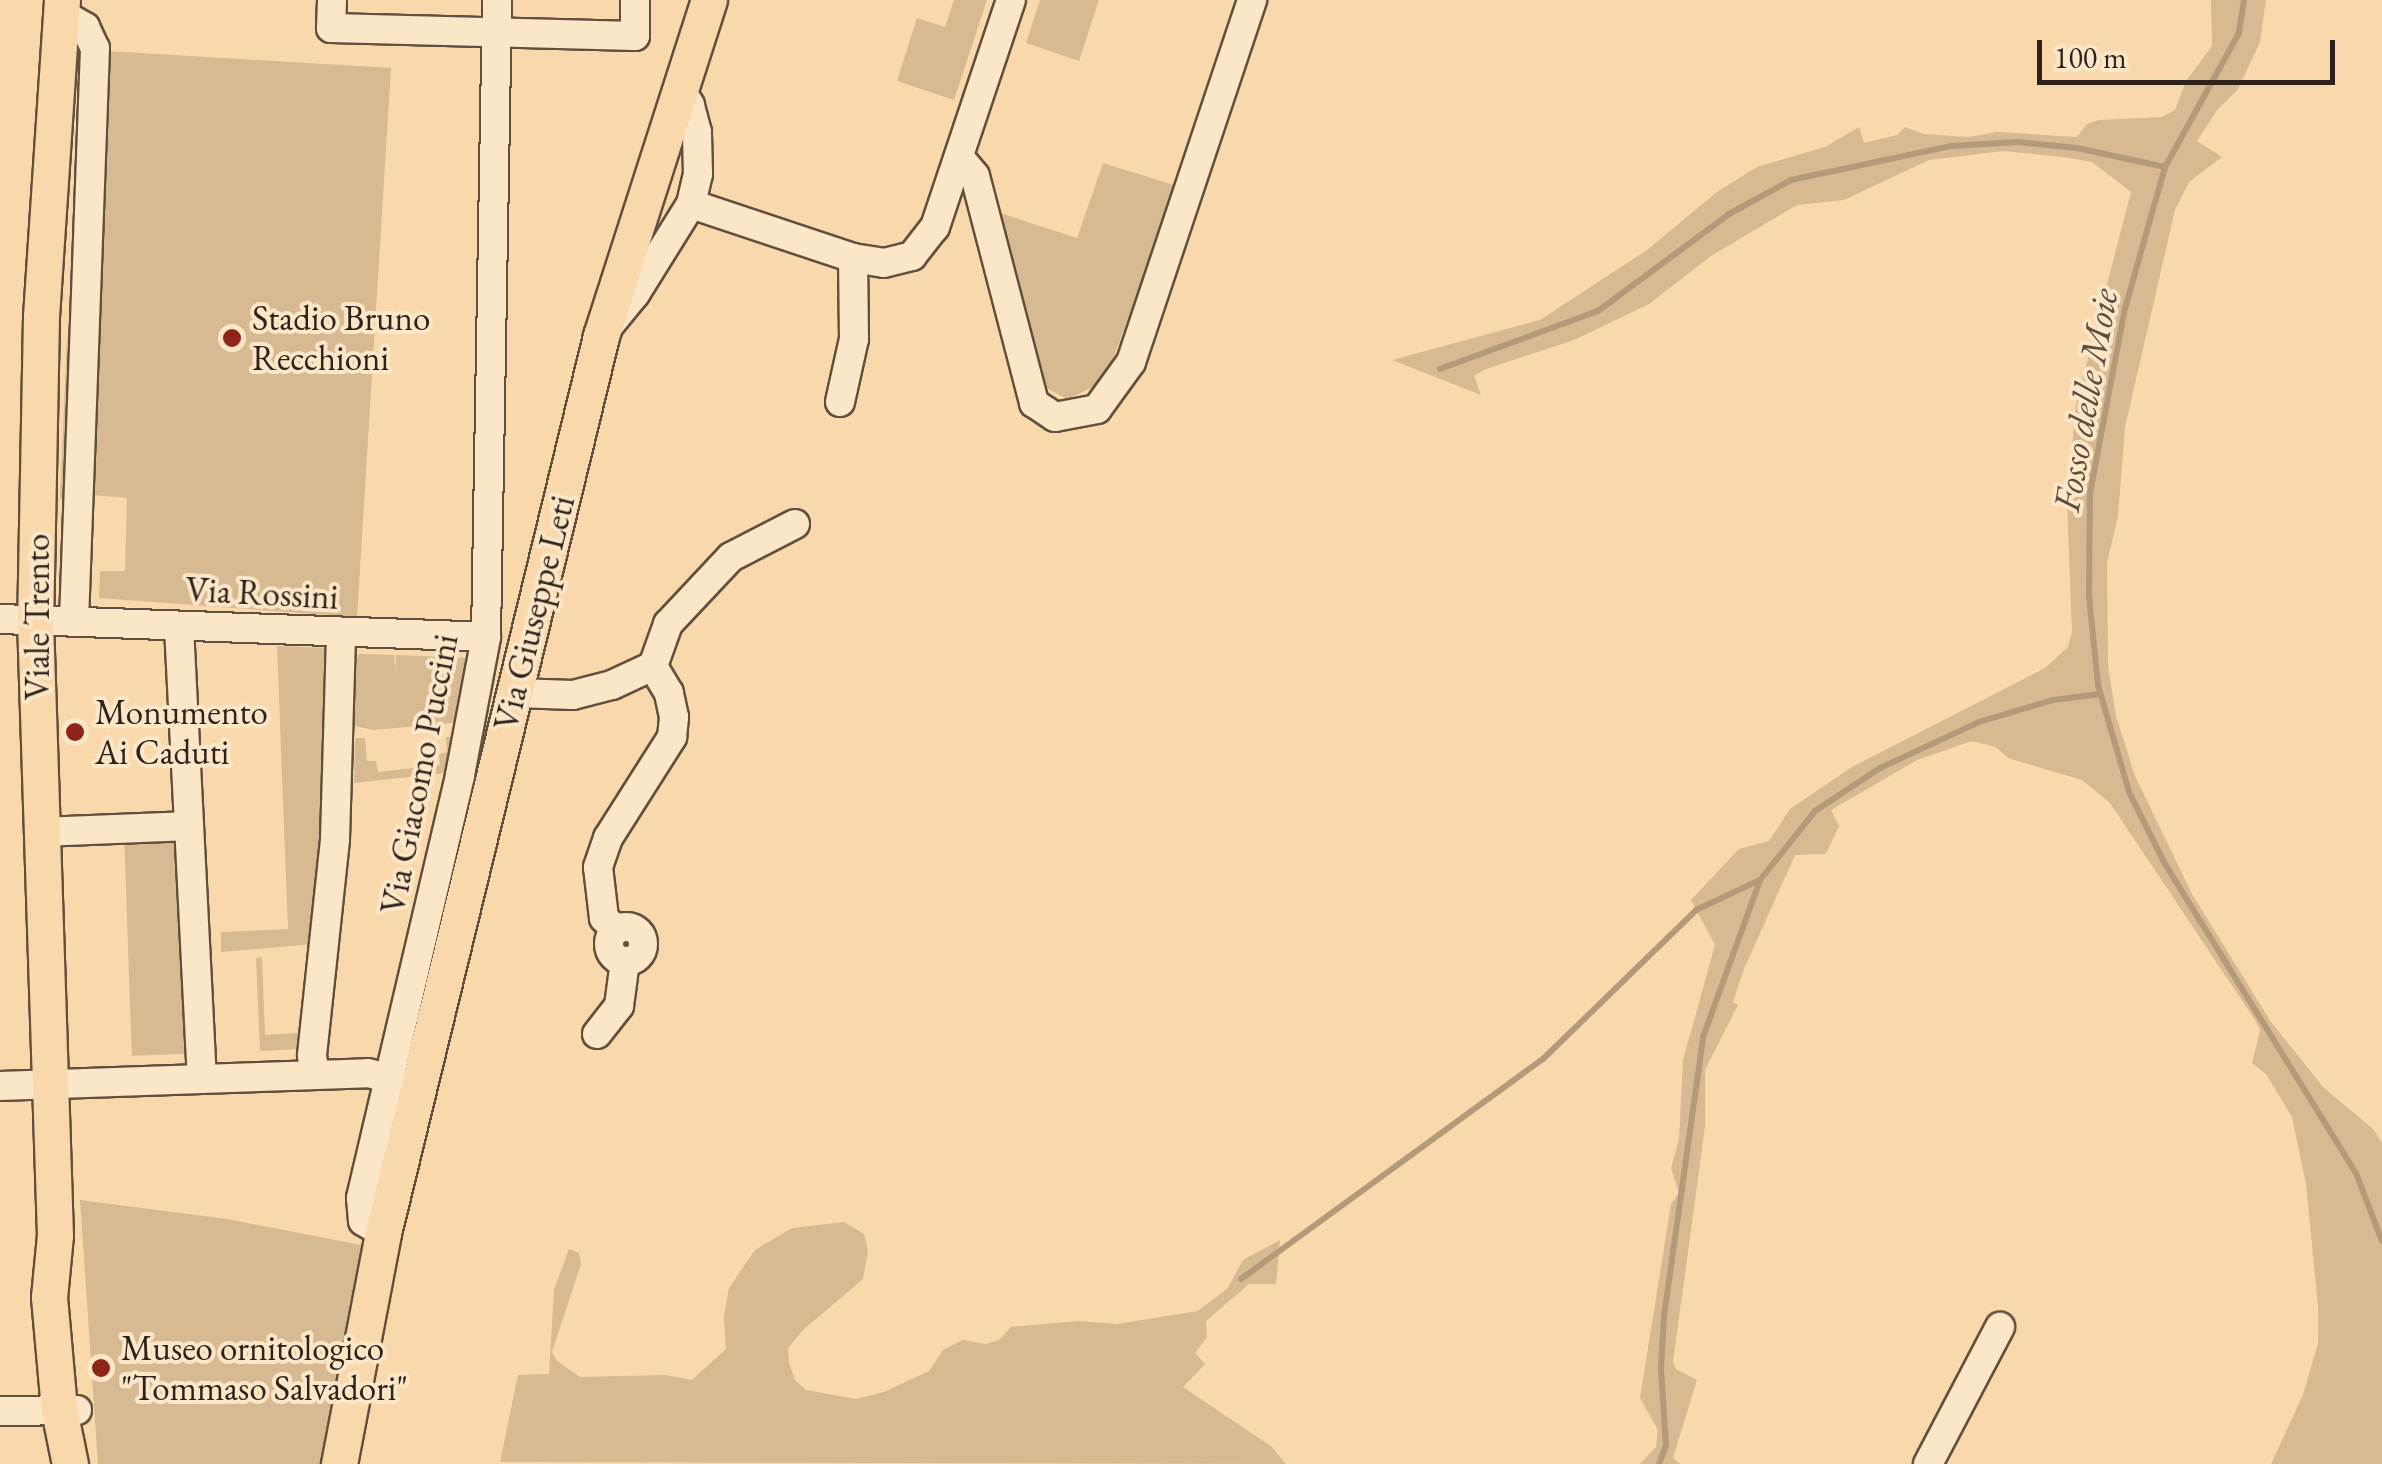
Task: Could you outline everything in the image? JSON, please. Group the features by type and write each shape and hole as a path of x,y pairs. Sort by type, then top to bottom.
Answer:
{"main road":[{"name":"Via Giuseppe Leti","path":"339,1464 383,1234 601,336 709,0"},
{"name":"Viale Trento","path":"61,6 17,620 42,832 55,1235 72,1295 68,1410 71,1464"}],"street":[{"path":"332,0 331,28 634,36 636,0"},
{"name":"Via Giacomo Puccini","path":"383,1234 369,1227 360,1212 460,775 486,637 498,0"},
{"path":"692,204 853,258 884,263 912,256 935,227 1011,0"},
{"path":"960,158 975,176 1034,403 1056,417 1097,410 1131,362 1252,0"},
{"path":"61,6 86,27 95,48 74,622"},
{"path":"601,336 636,294 692,204 698,174 697,132 690,105 680,89"},
{"path":"840,402 854,339 853,258"},
{"path":"516,693 573,695 653,666 668,624 730,556 795,524"},
{"name":"Via Rossini","path":"17,620 486,637"},
{"path":"179,627 202,1078"},
{"path":"315,1075 312,1055 335,839 341,634"},
{"path":"597,1034 619,1006 625,961 640,955 643,939 632,927 616,930 604,918 598,867 608,838 672,738 674,717 669,693 653,666"},
{"path":"42,832 189,826"},
{"path":"0,1086 368,1073 392,1078"},
{"path":"1928,1464 2000,1327"},
{"path":"0,1411 68,1410"}],"shaded area":[{"path":"954,0 987,0 954,100 897,81 917,18 945,27"},
{"path":"1040,0 1099,0 1079,61 1026,43"},
{"path":"2211,0 2266,0 2260,42 2238,89 2217,110 2197,141 2222,157 2189,182 2175,210 2125,427 2118,516 2107,563 2108,666 2116,716 2135,776 2192,894 2271,1022 2324,1088 2373,1129 2382,1143 2382,1464 2271,1464 2303,1395 2318,1343 2318,1306 2306,1184 2292,1117 2266,1074 2252,1063 2260,1031 2257,1023 2110,803 2082,780 2008,758 1996,747 1972,741 1917,760 1831,810 1839,826 1826,854 1795,855 1744,969 1733,1002 1738,1005 1705,1070 1705,1127 1673,1362 1676,1369 1697,1380 1673,1458 1680,1464 1640,1464 1656,1447 1658,1430 1640,1398 1671,1204 1679,1193 1671,1168 1679,1139 1683,1060 1715,945 1691,900 1739,849 1769,841 1790,809 1852,767 2045,668 2068,647 2072,632 2067,501 2076,404 2131,192 2092,162 2063,157 2003,151 1929,160 1844,200 1797,205 1711,256 1649,304 1574,340 1474,376 1481,395 1392,360 1540,320 1647,250 1717,192 1757,167 1825,147 1859,127 1864,143 1897,135 1905,127 1924,134 1968,137 1997,132 2077,137 2087,124 2099,120 2162,117 2175,110 2186,81 2212,46"},
{"name":"Stadio Bruno Recchioni","path":"107,51 391,68 357,617 99,598 100,571 125,571 127,498 81,494"},
{"path":"1103,163 1177,186 1113,359 1095,386 1067,399 1041,385 1030,365 1000,213 1077,238"},
{"path":"67,338 80,338 71,494 64,499 60,498"},
{"path":"277,646 328,648 331,791 313,944 221,952 221,932 288,929"},
{"path":"359,654 394,655 396,673 396,655 469,658 463,722 373,730 355,726 354,665"},
{"path":"446,737 460,737 455,772 354,783 355,738 365,738 367,761 376,761 378,772 440,765 439,754 447,752"},
{"path":"180,830 188,1054 132,1056 124,832"},
{"path":"262,957 265,1035 308,1032 300,1049 260,1051 256,958"},
{"path":"80,1200 227,1219 371,1247 327,1464 98,1464"},
{"path":"844,1222 864,1234 868,1251 863,1279 804,1329 788,1348 789,1363 795,1380 806,1390 856,1399 884,1392 929,1371 943,1350 963,1340 986,1344 999,1340 1011,1327 1078,1321 1117,1324 1198,1311 1227,1289 1243,1260 1280,1240 1276,1284 1249,1284 1206,1321 1207,1337 1195,1353 1205,1364 1183,1387 1272,1447 1286,1464 500,1462 518,1375 549,1374 554,1290 569,1249 579,1253 581,1264 552,1352 557,1361 580,1377 665,1375 692,1380 726,1349 724,1316 729,1288 755,1250 792,1228"}],"waterway":[{"name":"Fosso delle Moie","path":"2244,0 2239,33 2165,167 2125,308 2090,494 2089,596 2098,685 2129,792 2165,864 2356,1173 2382,1241"},
{"path":"1440,369 1598,311 1729,214 1791,180 1951,146 2018,142 2077,148 2165,167"},
{"path":"1659,1464 1666,1446 1661,1368 1664,1316 1703,1037 1760,880 1815,811 1880,768 1979,722 2053,700 2100,694"},
{"path":"1241,1279 1543,1059 1696,910 1760,880"}],"place":[{"name":"Stadio Bruno Recchioni","path":"232,338"},
{"name":"Monumento Ai Caduti","path":"75,732"},
{"name":"Museo ornitologico \"Tommaso Salvadori\"","path":"101,1368"}]}
